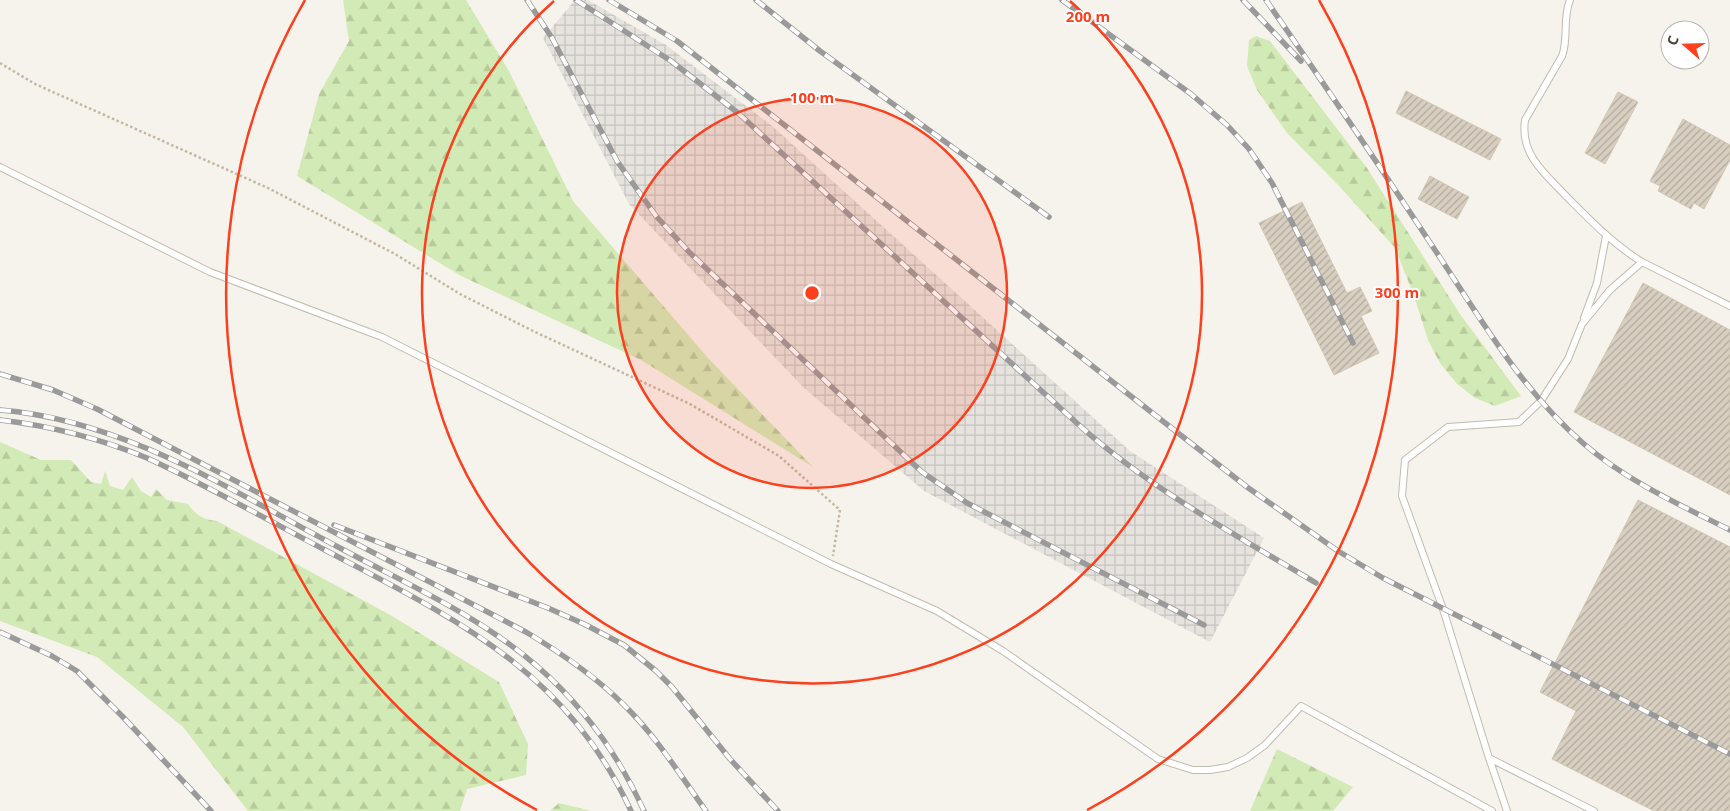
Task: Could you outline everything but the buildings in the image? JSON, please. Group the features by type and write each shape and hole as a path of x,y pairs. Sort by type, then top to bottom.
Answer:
{"lane":[{"path":"1570,0 1564,24 1565,48 1525,120 1524,132 1533,159 1545,175 1606,236 1642,262 1730,306"},
{"path":"0,167 210,272 382,337 831,564 960,624 1003,651 1143,751 1175,766 1210,770 1228,767 1241,761 1265,745 1300,706 1492,811"},
{"path":"1507,811 1444,609 1402,496 1405,460 1448,427 1519,422 1541,401 1564,366 1582,324 1596,283 1606,236"},
{"path":"1582,324 1610,290 1642,262"},
{"path":"1489,758 1594,811"}],"path":[{"path":"0,62 35,84 268,188 395,254 460,294 533,331 690,404 779,456 840,510 831,564"}],"shaded area":[{"path":"575,0 588,0 666,45 771,125 1130,451 1264,538 1210,642 924,491 803,387 629,204 543,38"}],"green space":[{"path":"343,0 466,0 509,71 573,201 708,358 813,467 641,360 461,276 297,176 319,94 349,41"},
{"path":"1256,36 1270,41 1367,168 1460,314 1521,396 1495,406 1475,398 1457,384 1440,363 1428,340 1413,293 1395,248 1340,187 1287,133 1257,90 1247,66 1249,40"},
{"path":"0,442 41,460 71,460 91,482 101,484 105,471 110,486 123,490 132,477 141,491 151,497 156,489 167,500 188,504 200,516 217,521 392,616 499,682 528,744 526,775 467,789 460,811 248,811 183,727 97,657 0,621"},
{"path":"1277,749 1353,787 1333,811 1250,811"},
{"path":"559,803 591,811 550,811"}],"railway":[{"path":"527,0 552,38 617,161 656,216 690,253 922,472 967,503 1204,625"},
{"path":"576,0 671,61 738,113 1107,449 1194,510 1316,583"},
{"path":"609,0 677,41 1247,487 1338,551 1383,578 1730,754"},
{"path":"756,0 820,51 1049,217"},
{"path":"1062,0 1191,94 1227,125 1249,149 1272,183 1353,343"},
{"path":"1243,0 1301,61"},
{"path":"1266,0 1370,152 1483,323 1519,375 1539,399 1584,444 1618,470 1654,492 1730,530"},
{"path":"0,374 53,390 97,409 539,640 565,657 613,694 636,717 706,811"},
{"path":"0,410 46,416 90,428 134,443 176,461 468,616 516,649 555,682 599,733 623,771 644,811"},
{"path":"0,420 75,434 111,444 147,458 215,491 373,575 461,625 502,653 540,684 574,720 604,762 631,811"},
{"path":"334,525 548,608 624,645 656,671 672,687 730,759 778,811"},
{"path":"0,632 52,656 77,671 211,811"}]}
